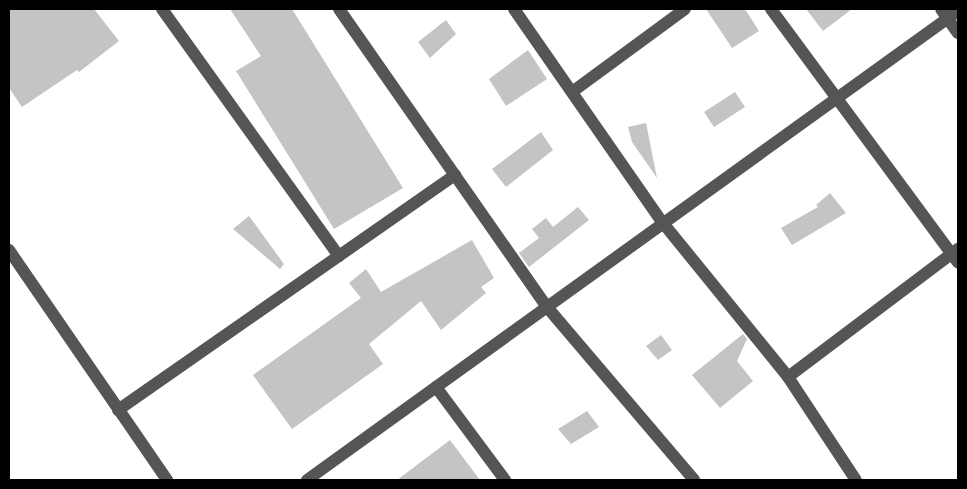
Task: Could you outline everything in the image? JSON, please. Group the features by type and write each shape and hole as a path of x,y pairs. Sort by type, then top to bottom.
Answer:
{"street":[{"path":"162,9 339,256"},
{"path":"339,9 547,307 694,480"},
{"path":"514,9 663,223 788,377 856,480"},
{"path":"572,92 685,9"},
{"path":"771,9 956,255 788,377"},
{"path":"307,480 663,223 949,13 958,33"},
{"path":"118,410 455,175"},
{"path":"9,250 167,480"},
{"path":"436,387 505,480"}],"building":[{"path":"9,9 94,9 119,41 79,72 77,70 22,107 9,88"},
{"path":"230,9 292,9 403,188 334,229 236,71 261,56"},
{"path":"706,9 745,9 759,31 732,48"},
{"path":"806,9 852,9 823,31"},
{"path":"446,20 456,34 430,58 418,42"},
{"path":"528,50 547,79 506,106 489,79"},
{"path":"735,92 745,107 714,127 704,112"},
{"path":"646,123 657,178 632,142 628,127"},
{"path":"541,132 553,150 506,187 492,169"},
{"path":"830,193 846,213 792,245 781,228 818,207 816,205"},
{"path":"578,207 589,220 529,267 519,253 539,238 532,229 546,218 553,227"},
{"path":"249,216 284,264 280,269 233,229"},
{"path":"472,240 494,278 481,287 486,293 441,330 421,301 369,344 383,364 292,429 253,375 361,298 349,283 366,269 381,292"},
{"path":"743,334 747,339 737,361 753,381 720,408 692,375"},
{"path":"661,335 672,350 658,360 646,346"},
{"path":"587,411 599,427 571,444 558,429"},
{"path":"450,440 480,480 397,480"}]}
